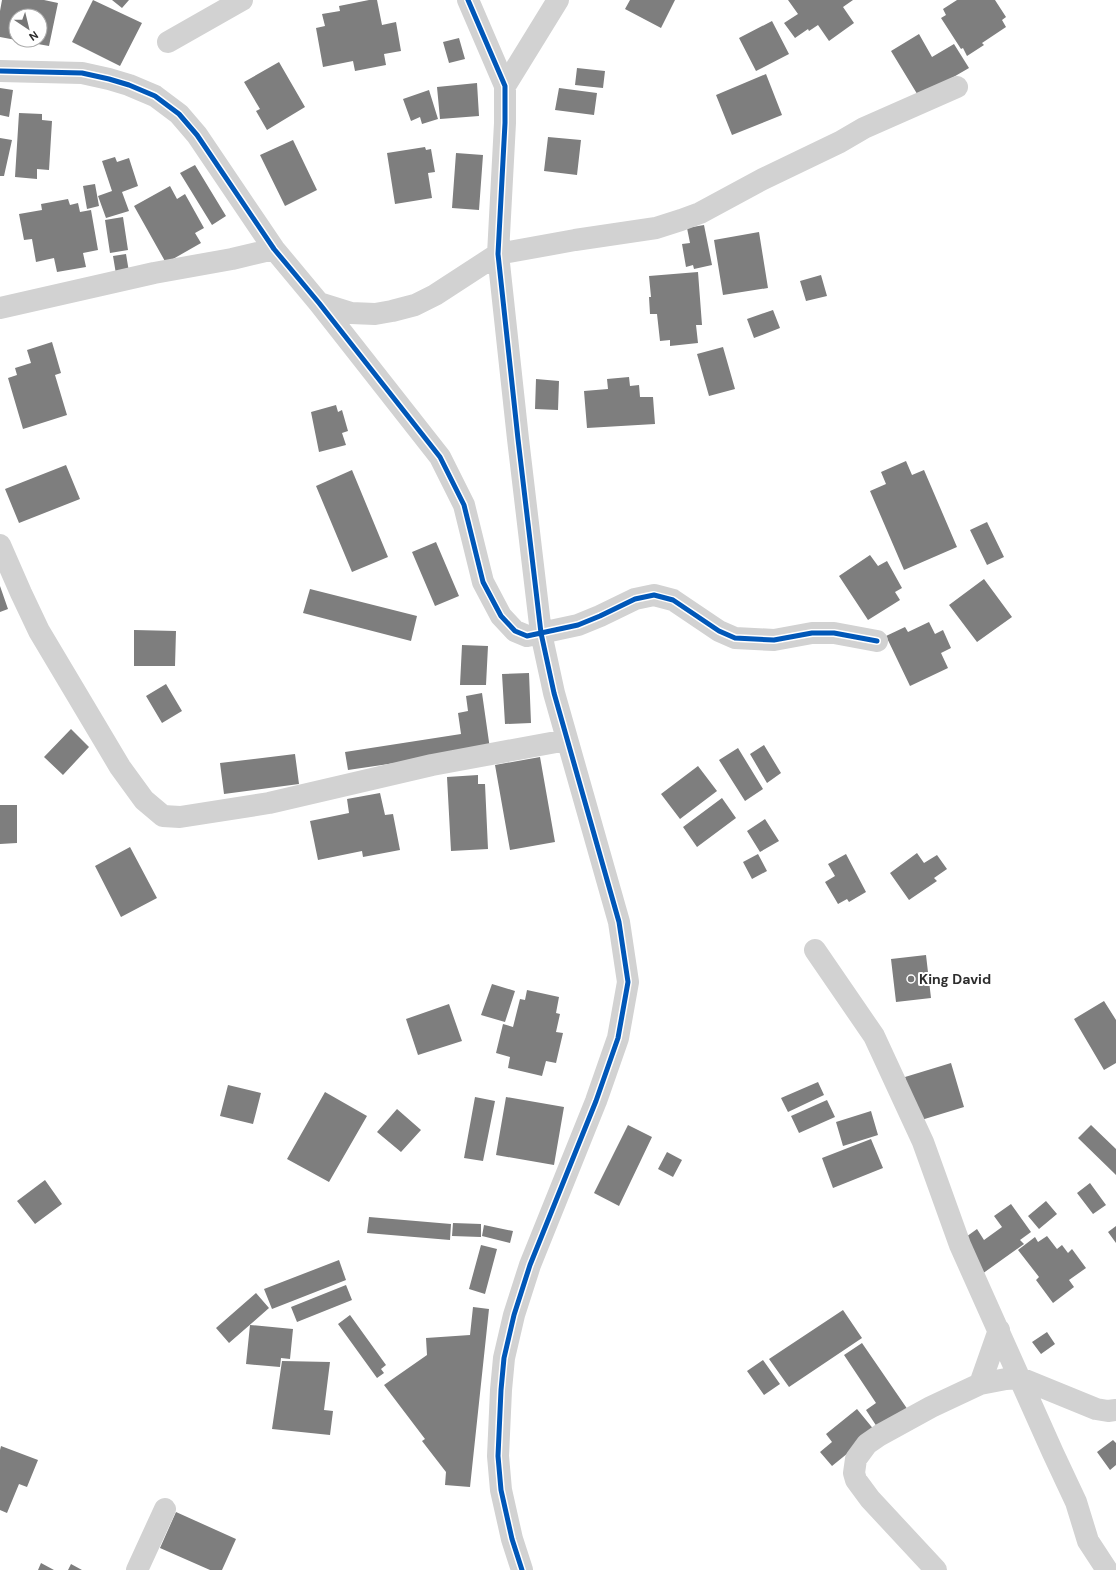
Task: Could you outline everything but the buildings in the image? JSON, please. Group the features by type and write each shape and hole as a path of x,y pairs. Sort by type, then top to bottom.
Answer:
{"street":[{"path":"168,42 242,0"},
{"path":"468,0 505,86 505,122 498,254 541,633 554,693 619,922 628,982 618,1038 593,1108 530,1265 514,1315 504,1358 498,1456 501,1490 512,1539 522,1570"},
{"path":"505,86 558,0"},
{"path":"0,71 82,73 129,85 155,96 179,114 197,135 274,249 319,303 440,457 464,505 483,582 501,616 515,631 527,636 578,625 635,599 654,595 673,600 719,631 735,638 774,640 812,633 834,633 877,641"},
{"path":"319,303 351,313 392,311 415,305 498,254 575,240 656,228 681,220 840,142 864,128 957,87"},
{"path":"0,308 146,275 232,259 274,249"},
{"path":"0,545 21,593 40,631 120,767 144,800 163,816 180,817 269,803 432,765 567,740"},
{"path":"815,950 874,1036 923,1142 954,1228 1069,1486 1088,1541 1107,1570"},
{"path":"980,1384 999,1330"},
{"path":"936,1570 861,1488 854,1473 854,1467 856,1459 867,1444 930,1407 980,1384 1006,1379 1020,1378 1096,1409 1108,1411 1116,1410"},
{"path":"137,1570 164,1509"}],"cycle path":[{"path":"468,0 505,86 505,123 498,254 541,633 554,693 619,922 628,982 618,1038 596,1101 530,1265 514,1315 504,1358 498,1456 501,1490 512,1539 522,1570"},
{"path":"0,71 82,73 109,79 129,85 155,96 179,114 197,135 274,249 319,303 440,457 464,505 483,582 501,616 515,631 527,636 578,625 635,599 654,595 673,600 719,631 735,638 774,640 812,633 834,633 877,641"}],"place":[{"name":"King David","path":"911,979"}]}
